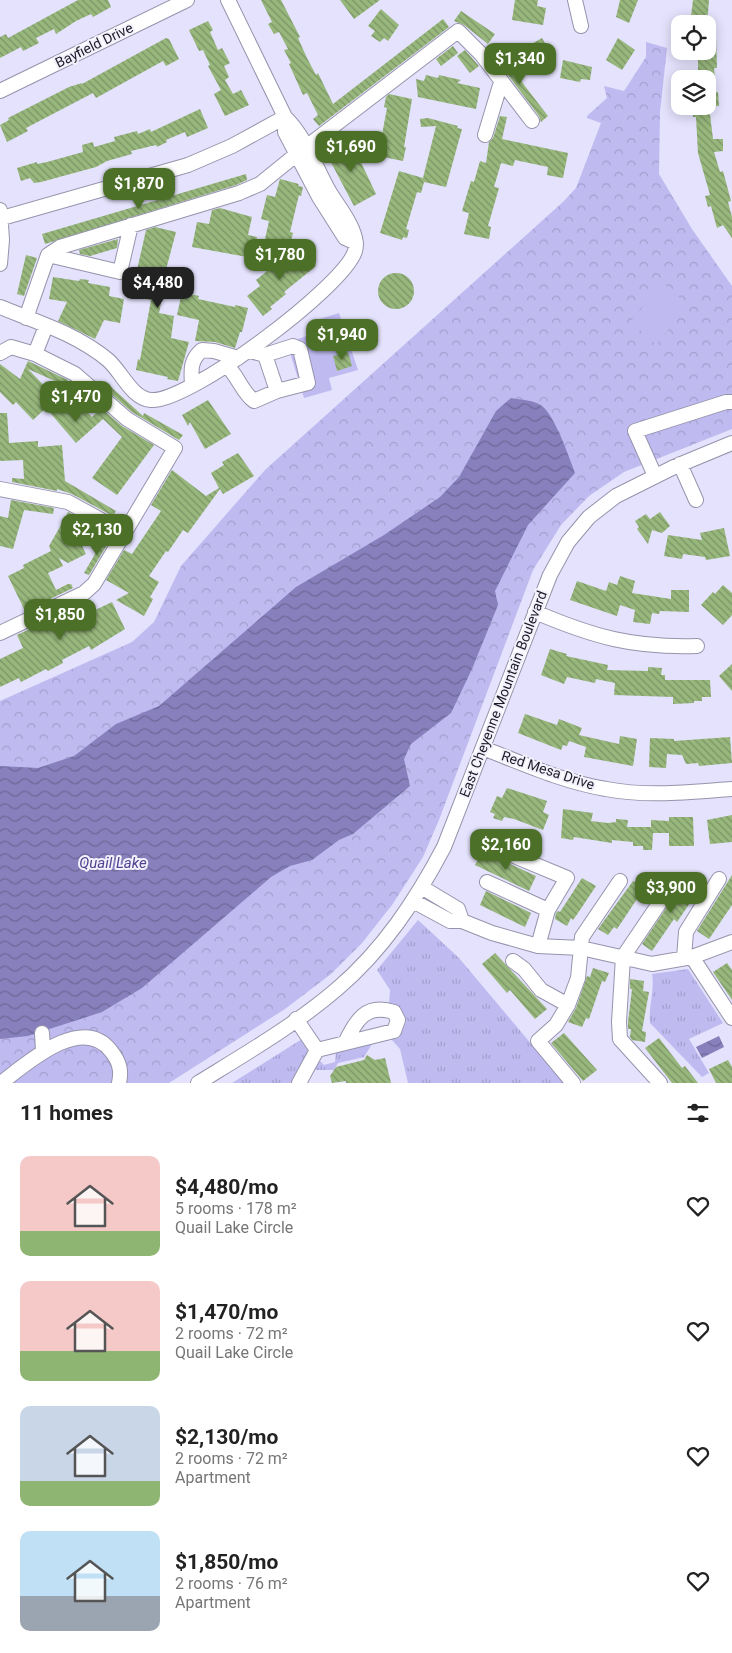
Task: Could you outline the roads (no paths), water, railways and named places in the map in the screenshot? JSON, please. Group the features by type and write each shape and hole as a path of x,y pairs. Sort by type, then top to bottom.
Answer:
{"street":[{"name":"Bayfield Drive","path":"0,91 187,0"},
{"path":"0,306 69,335 98,352 144,399 160,399 192,385 238,358 317,295 359,248 352,229 301,150 296,128 284,117 228,0"},
{"path":"575,0 581,26"},
{"path":"26,318 48,255 60,247 239,193 260,184 301,150 458,31 481,54 532,121"},
{"path":"485,135 501,82"},
{"path":"0,264 1,213 188,165 232,146 284,117"},
{"path":"48,255 120,272 131,225"},
{"path":"34,354 46,326"},
{"path":"0,353 11,346 34,354 83,379 127,419 175,448 125,533 89,589 0,633"},
{"path":"192,385 191,366 195,356 202,350 238,358 266,355 293,346 300,349 308,383 277,391 254,401 248,396 236,375 238,358"},
{"path":"266,355 277,391"},
{"path":"655,476 636,431 726,402 732,402"},
{"name":"East Cheyenne Mountain Boulevard","path":"201,1082 296,1019 337,988 374,952 422,888 444,847 484,748 535,612 559,556 583,524 616,496 680,464 732,443"},
{"path":"680,464 696,500"},
{"path":"0,489 68,502 125,533"},
{"path":"535,612 569,626 613,640 658,646 697,646"},
{"name":"Red Mesa Drive","path":"484,748 555,776 607,789 657,794 732,789"},
{"path":"488,845 568,878 548,910 538,946"},
{"path":"719,879 686,932 688,957 732,1018"},
{"path":"573,1083 538,1041 556,1025 568,1004 578,978 582,937 620,881"},
{"path":"487,882 548,910"},
{"path":"660,1083 620,1039 619,1022 623,957 671,886"},
{"path":"422,888 458,910 462,920"},
{"path":"413,900 450,922 462,920 492,934 538,946 581,948 652,964 688,957 732,942"},
{"path":"513,961 524,969 541,990 568,1004"},
{"path":"296,1019 317,1050"},
{"path":"42,1033 43,1050"},
{"path":"1,1083 43,1050 75,1038 88,1037 107,1046 118,1060 122,1074 120,1083"},
{"path":"299,1083 317,1050 345,1043"}],"water":[{"name":"Quail Lake","path":"511,398 535,402 547,411 561,437 575,473 528,525 495,591 498,605 472,669 451,713 411,744 404,759 410,786 353,834 339,840 312,860 290,866 271,877 142,988 102,1012 28,1036 0,1039 0,766 38,768 74,756 116,724 159,706 296,587 384,535 440,497 459,477 496,411"},
{"path":"719,1036 724,1047 702,1058 696,1047"}]}
